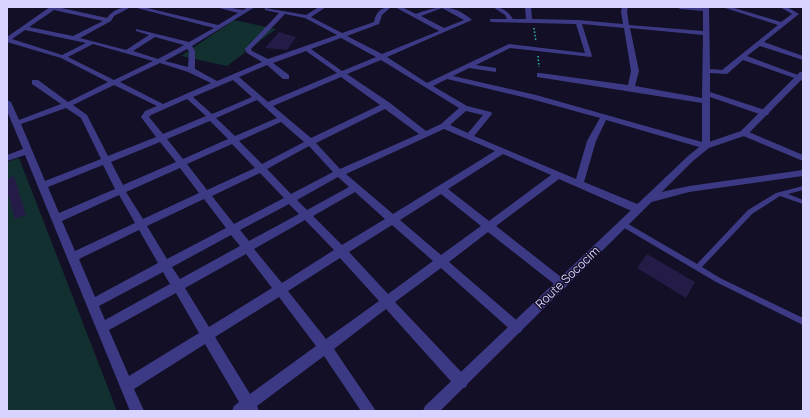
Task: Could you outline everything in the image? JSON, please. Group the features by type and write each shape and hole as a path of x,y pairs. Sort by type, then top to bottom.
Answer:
{"street":[{"path":"41,7 109,20"},
{"path":"72,39 109,20 112,15 128,7"},
{"path":"136,7 219,27"},
{"path":"219,7 231,8 243,12"},
{"path":"13,121 67,105 112,82 159,61 189,45 252,7"},
{"path":"270,7 267,9 307,17 382,57 464,108 488,114 469,137"},
{"path":"307,17 323,7"},
{"path":"369,411 325,347 183,164 145,118 148,113 189,97 268,62 377,22 379,14 388,7"},
{"path":"398,7 444,31"},
{"path":"416,16 440,7"},
{"path":"268,104 469,20 445,7"},
{"path":"496,7 507,14 511,21"},
{"path":"528,7 531,21"},
{"path":"625,7 624,12 635,71 631,88"},
{"path":"680,7 706,9 706,146"},
{"path":"725,7 782,24"},
{"path":"707,71 724,72 796,14 783,7"},
{"path":"7,40 52,9"},
{"path":"284,12 248,49 249,52 268,62 286,77"},
{"path":"492,20 578,22 706,33"},
{"path":"427,86 509,46 589,56 578,22"},
{"path":"24,28 92,42 191,70 218,84"},
{"path":"138,30 184,42 189,45 192,51 191,70"},
{"path":"127,52 154,35"},
{"path":"7,40 63,57 164,107"},
{"path":"63,57 92,42"},
{"path":"759,43 803,58"},
{"path":"306,48 387,105 425,134"},
{"path":"446,77 533,98 706,146 744,133 802,77 742,57"},
{"path":"469,66 493,70"},
{"path":"540,75 706,97 765,113"},
{"path":"234,77 268,104 310,142 339,173 517,328"},
{"path":"36,82 84,117 121,191 207,335 247,409 325,347 558,175"},
{"path":"189,97 211,117 342,252 461,382"},
{"path":"42,186 162,138 258,97"},
{"path":"7,102 13,121 137,411"},
{"path":"72,256 260,169 310,142 387,105"},
{"path":"92,304 339,173 444,126 464,108"},
{"path":"56,219 183,164 283,118"},
{"path":"578,184 593,136 604,118"},
{"path":"444,126 638,209"},
{"path":"744,133 803,158"},
{"name":"Route Sococim","path":"430,411 648,199 691,158 706,146"},
{"path":"7,158 27,151"},
{"path":"126,386 502,151"},
{"path":"648,199 690,189 803,173"},
{"path":"102,328 356,187"},
{"path":"441,189 562,284"}],"lane":[{"path":"697,268 750,212 781,193 803,188"},
{"path":"781,193 803,202"},
{"path":"623,224 718,280 803,322"}],"path":[{"path":"531,21 538,50 540,75"}],"green space":[{"path":"234,20 276,29 227,66 181,56"},
{"path":"19,158 117,411 7,411 7,162"}],"building":[{"path":"279,32 296,37 287,50 265,48"},
{"path":"14,176 26,215 15,219 7,190 7,179"},
{"path":"647,254 695,282 686,298 637,268"}]}
